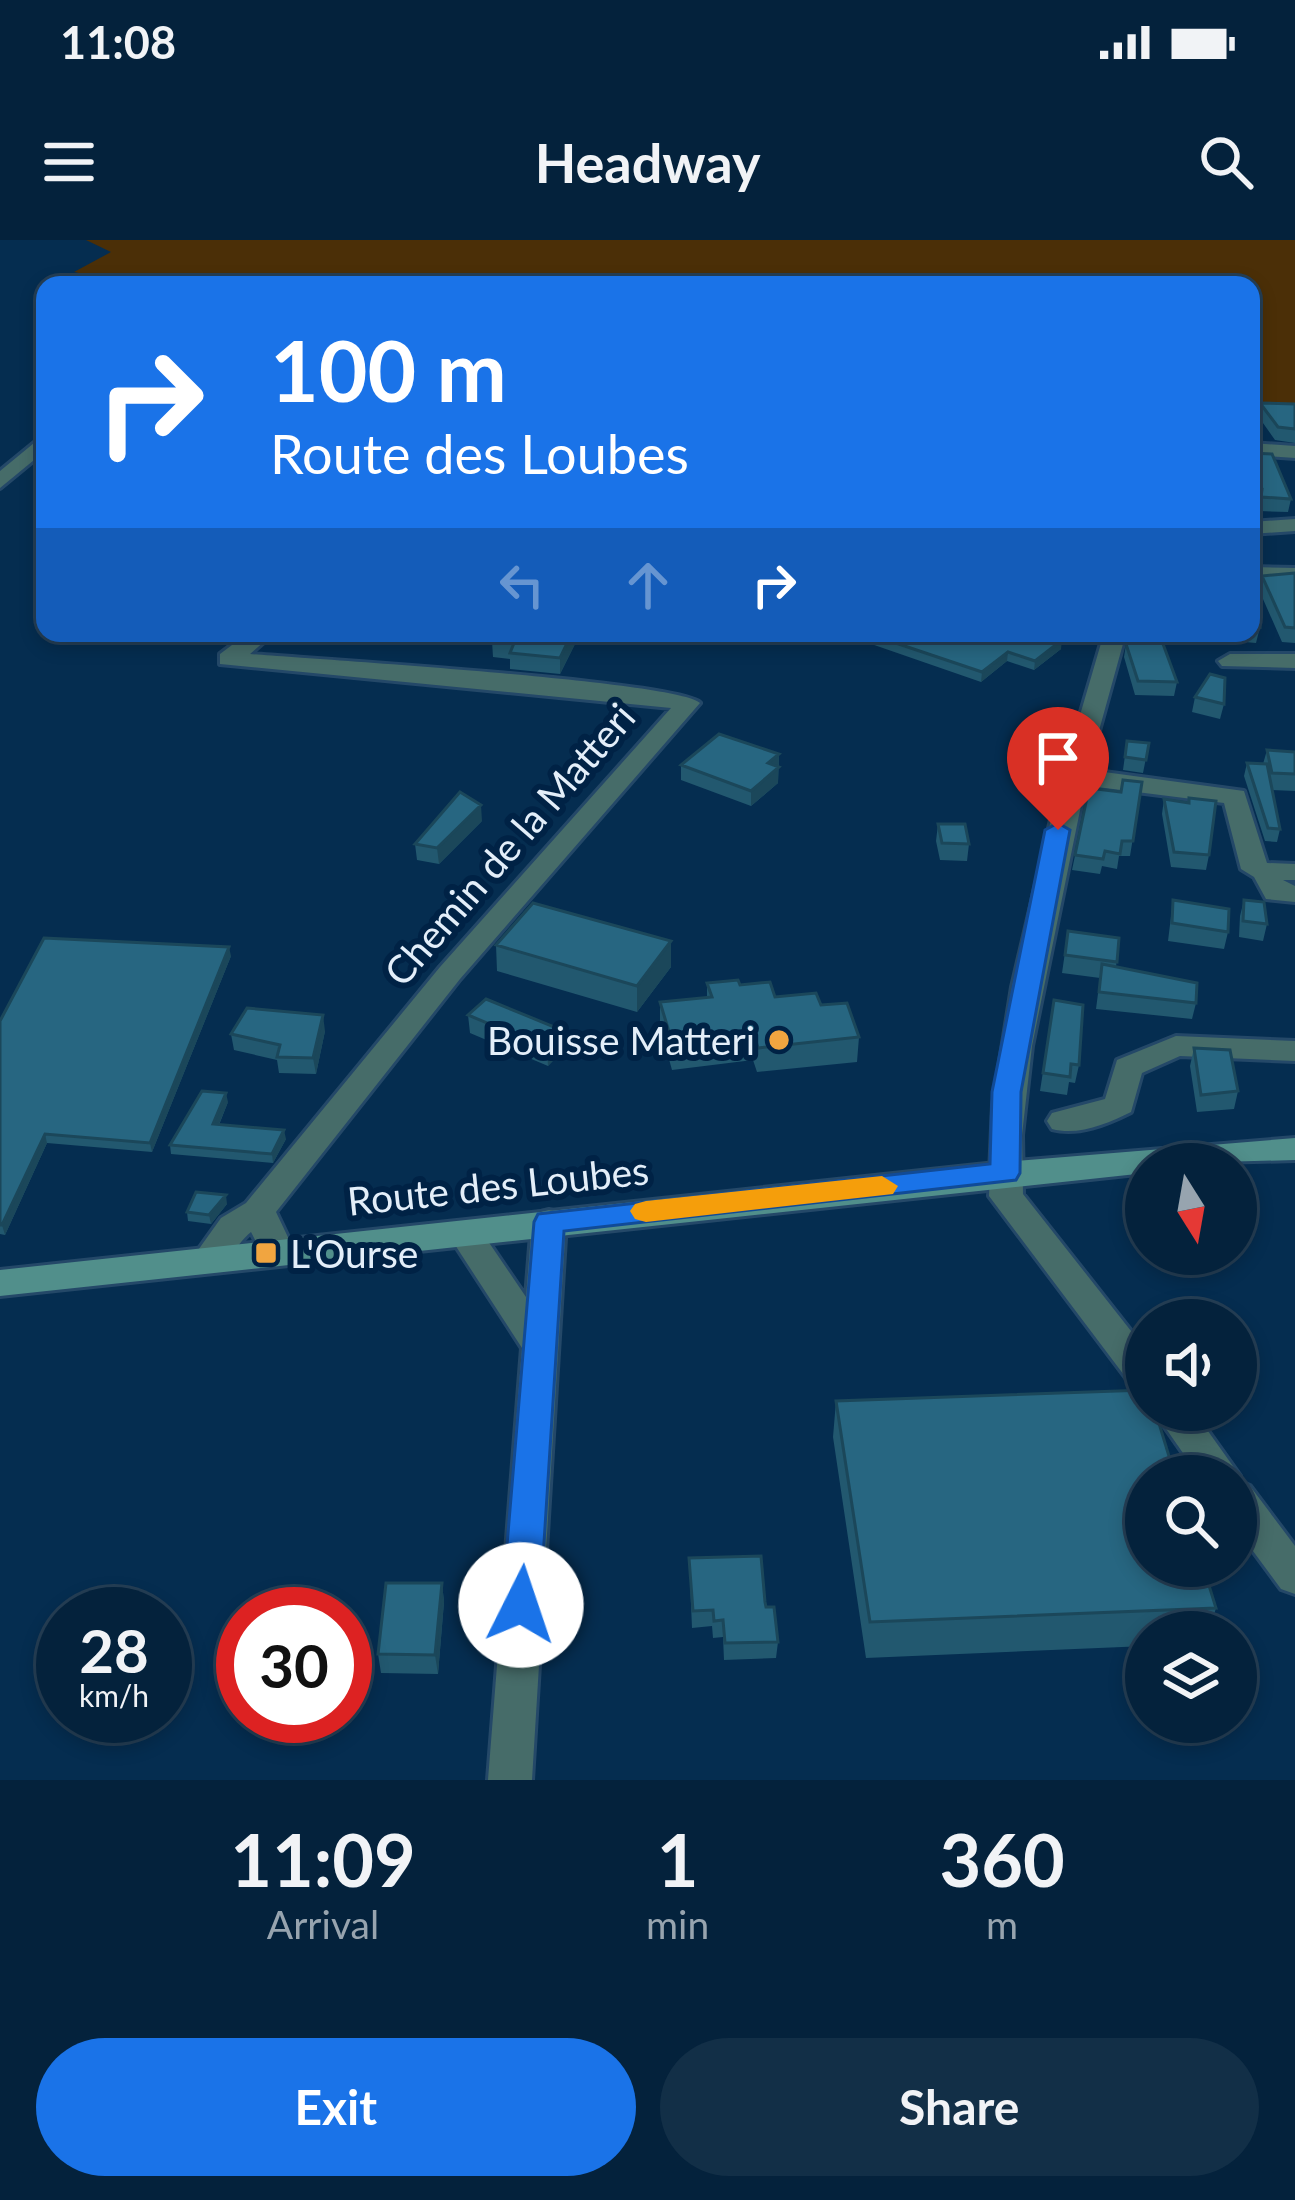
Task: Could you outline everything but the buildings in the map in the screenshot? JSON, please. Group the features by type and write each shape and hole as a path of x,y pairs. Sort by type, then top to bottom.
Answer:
{"main road":[{"name":"Route des Loubes","path":"0,1283 1005,1173 1295,1149"}],"street":[{"path":"0,482 36,448"},
{"path":"1260,450 1295,452"},
{"path":"1260,527 1295,525"},
{"path":"1260,574 1295,574"},
{"name":"Chemin de la Matteri","path":"208,1260 232,1227 257,1211 450,973 688,704 623,693 228,658 250,642"},
{"path":"1111,642 1058,830 1006,1092 1005,1173 1006,1196 1125,1350"},
{"path":"1230,661 1295,661"},
{"path":"1097,779 1235,797 1255,869 1295,872"},
{"path":"1264,871 1276,893 1295,893"},
{"path":"1063,1121 1096,1116 1120,1105 1129,1067 1175,1046 1295,1051"},
{"path":"257,1211 278,1252"},
{"path":"509,1780 549,1222"},
{"path":"463,1231 538,1343"},
{"path":"1257,1525 1295,1577"}],"shaded area":[{"path":"86,240 1295,240 1295,410 1260,409 1260,276 93,276 74,272 111,252"}],"slow traffic":[{"path":"646,1211 882,1186"}],"place":[{"name":"Bouisse Matteri","path":"779,1040"},
{"name":"L'Ourse","path":"266,1253"}],"route":[{"path":"521,1605 549,1222 1005,1173 1006,1092 1058,830"}]}
